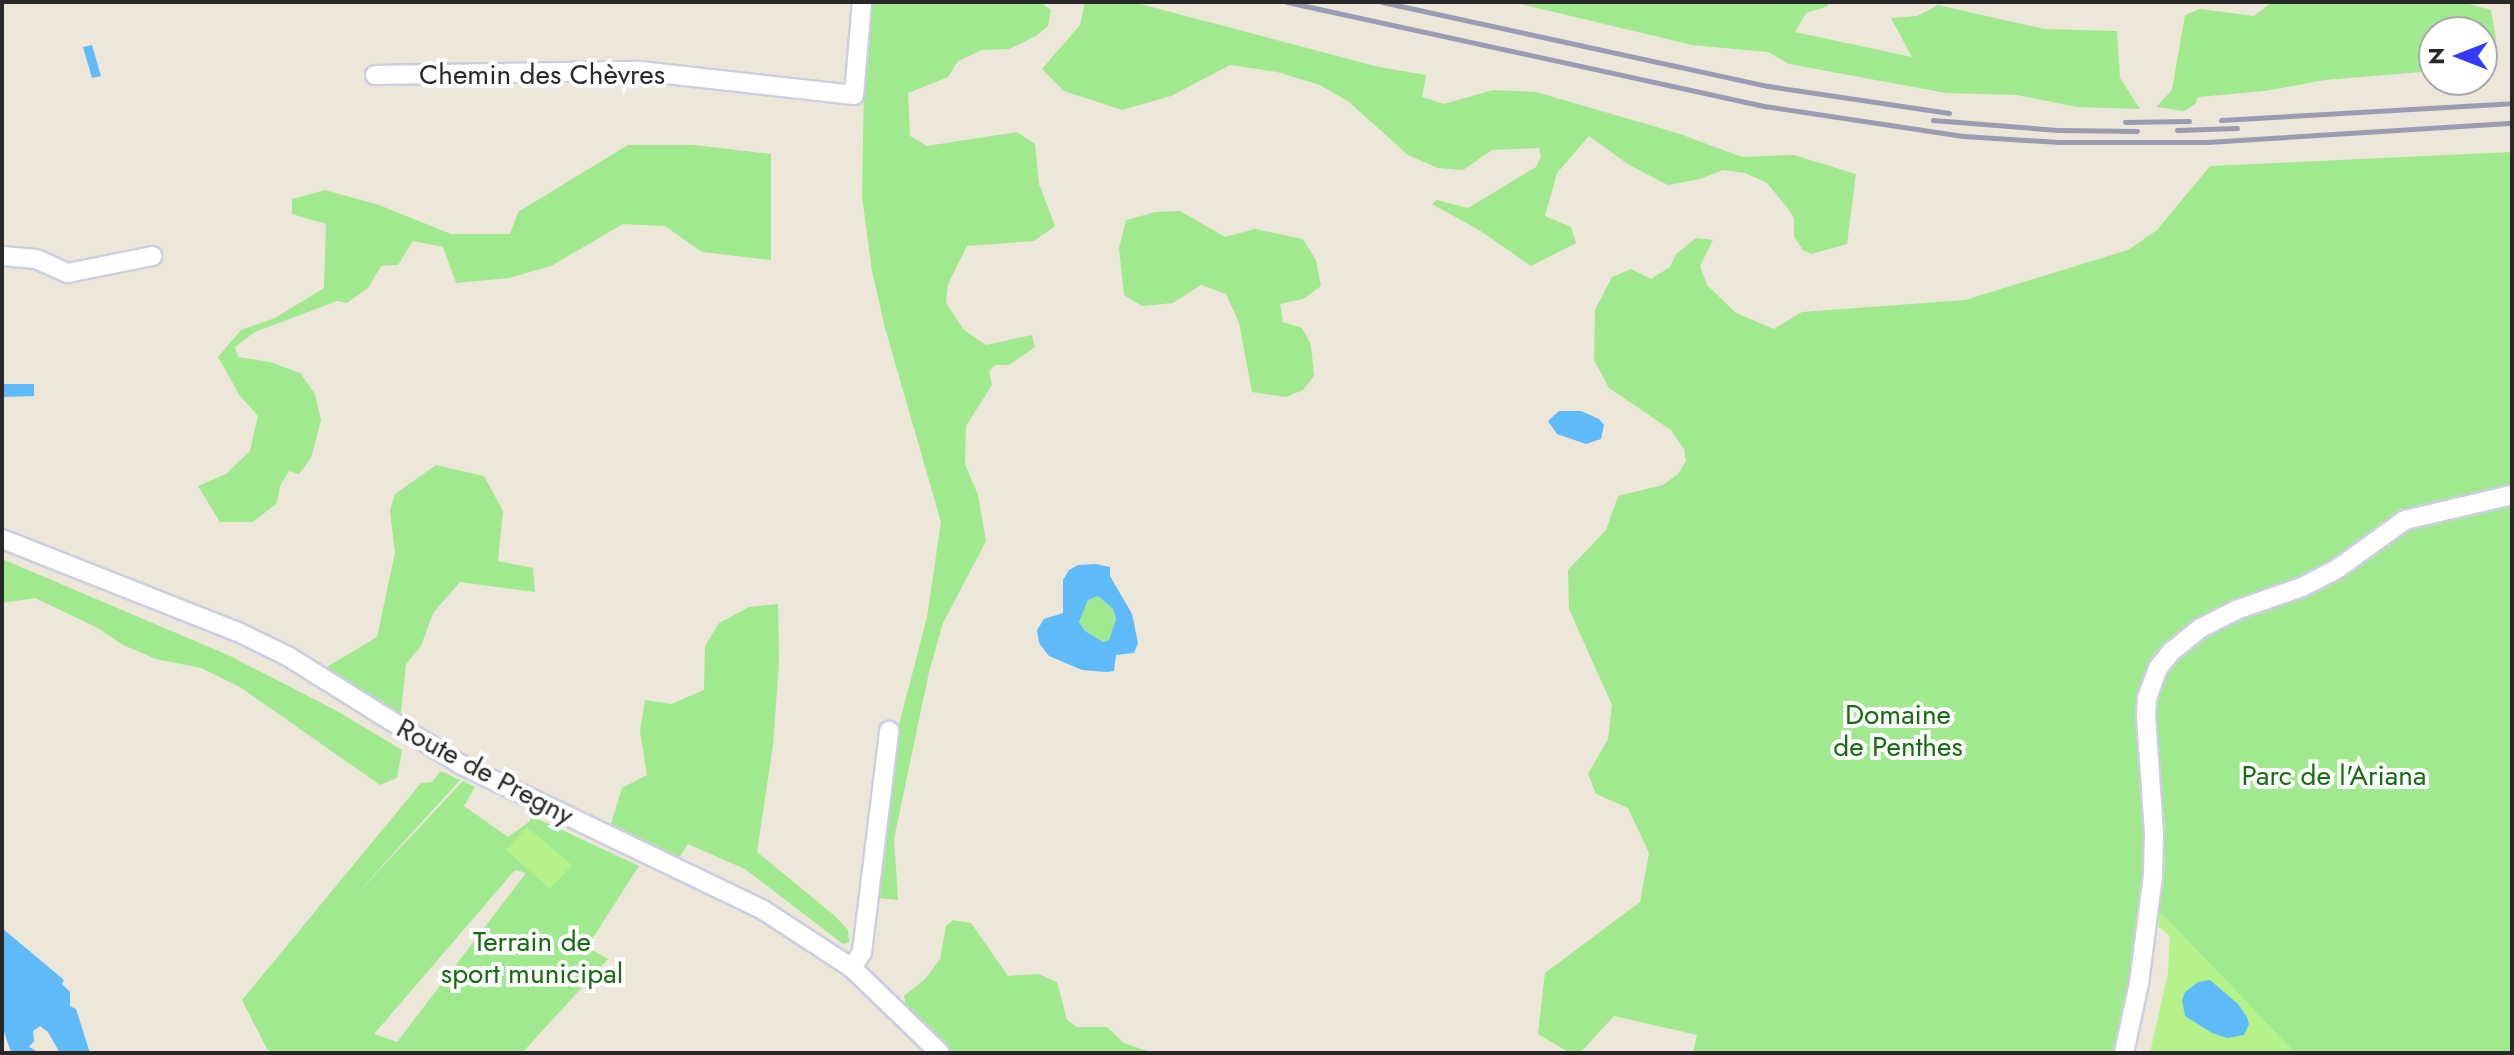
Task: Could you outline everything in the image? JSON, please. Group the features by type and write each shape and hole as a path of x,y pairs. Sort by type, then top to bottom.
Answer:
{"street":[{"name":"Chemin des Chèvres","path":"375,75 640,71 854,95 862,2"},
{"path":"2,256 28,256 68,273 152,256"},
{"path":"2124,1053 2141,970 2153,875 2154,833 2146,707 2158,668 2171,652 2201,628 2236,610 2302,587 2337,569 2405,520 2512,495"},
{"name":"Route de Pregny","path":"2,539 236,631 289,657 460,764 753,904 852,968 940,1053"},
{"path":"852,968 862,952 889,731"}],"green space":[{"path":"872,2 1040,2 1051,10 1048,26 1036,36 1009,49 982,50 958,61 948,77 908,93 910,136 927,146 1017,132 1035,144 1039,184 1055,226 1034,241 967,246 948,284 946,303 964,330 986,345 1032,335 1035,347 1009,365 995,365 989,371 992,385 966,426 965,464 978,495 986,541 943,623 929,672 894,839 898,900 877,898 899,725 927,617 941,522 885,328 872,271 862,196 864,90"},
{"path":"1085,2 1133,2 1379,67 1426,75 1422,97 1444,104 1493,90 1536,92 1677,133 1742,157 1794,155 1856,174 1847,244 1811,254 1803,250 1794,237 1794,218 1786,206 1767,183 1745,173 1723,170 1700,179 1668,185 1629,165 1589,136 1557,173 1545,216 1571,227 1576,243 1531,266 1479,230 1432,204 1437,200 1468,208 1536,167 1541,157 1539,148 1492,150 1463,170 1438,168 1408,155 1349,102 1320,85 1277,72 1230,65 1171,96 1122,110 1064,91 1042,69 1080,25"},
{"path":"1513,2 1828,2 1828,6 1806,13 1795,32 1912,57 1891,18 1917,16 1938,5 2044,29 2117,31 2120,78 2140,109 2077,107 2017,95 1946,93 1789,64 1768,52 1692,45"},
{"path":"2272,2 2462,2 2491,10 2492,16 2418,16 2418,72 2325,80 2265,91 2198,97 2195,104 2184,111 2156,107 2172,90 2185,15 2200,9 2254,16"},
{"path":"628,145 694,145 771,154 771,260 702,252 665,226 623,224 551,266 509,278 456,283 443,247 413,241 398,265 381,266 368,288 347,303 337,301 255,332 235,347 238,357 270,362 300,373 315,394 321,420 311,458 299,474 289,471 280,486 277,503 253,522 220,522 198,486 226,474 250,451 258,416 240,396 218,357 241,330 275,318 324,288 326,224 292,214 292,199 325,190 379,205 451,234 510,234 518,212"},
{"name":"Domaine de Penthes","path":"2512,152 2512,489 2451,502 2289,586 2210,611 2170,638 2151,662 2138,693 2137,710 2147,821 2146,866 2133,976 2116,1053 1693,1053 1697,1035 1614,1016 1580,1053 1570,1053 1538,1034 1545,973 1640,902 1649,853 1628,808 1596,794 1588,774 1608,739 1612,705 1569,609 1568,570 1606,530 1618,496 1663,485 1678,474 1686,461 1684,449 1671,430 1609,388 1594,360 1595,310 1612,277 1631,269 1651,279 1670,267 1676,254 1696,238 1713,240 1700,266 1707,285 1736,313 1774,329 1802,312 1965,300 2128,250 2157,230 2210,166"},
{"path":"1180,211 1225,237 1255,229 1303,239 1316,260 1321,286 1303,299 1280,304 1283,322 1302,328 1311,345 1314,376 1303,390 1286,397 1252,392 1239,323 1226,294 1201,285 1173,303 1142,306 1124,295 1119,248 1126,220 1156,212"},
{"path":"436,465 484,476 503,511 498,561 533,568 535,592 460,582 433,613 421,646 406,664 400,721 322,670 377,637 395,553 390,511 395,494"},
{"name":"Parc de l'Ariana","path":"2512,502 2512,1053 2295,1053 2162,914 2156,914 2163,835 2159,824 2151,711 2165,669 2215,626 2330,585 2392,536 2417,524"},
{"path":"2,559 228,655 337,711 402,750 397,778 380,785 240,687 201,668 156,659 35,598 2,603"},
{"path":"1098,596 1113,609 1116,619 1109,640 1102,642 1085,631 1079,622 1088,600"},
{"path":"778,604 779,663 773,745 757,852 835,916 848,930 849,942 843,944 745,869 688,844 679,858 611,824 622,788 647,775 640,731 645,700 671,704 704,690 705,646 719,623 749,607"},
{"name":"Terrain de sport municipal","path":"441,771 460,780 351,900 463,781 475,787 464,806 508,837 529,822 532,816 639,866 587,947 608,959 522,1053 273,1053 267,1049 242,1000 421,783 432,782","holes":["515,870 526,873 397,1042 374,1034"]},
{"path":"527,827 572,865 550,889 506,850"},
{"path":"2156,914 2162,914 2295,1053 2150,1053 2168,973 2170,936 2156,925"},
{"path":"953,920 971,923 1008,976 1039,974 1057,982 1067,1020 1077,1027 1107,1027 1124,1043 1153,1053 952,1053 906,1005 904,996 925,979 940,959 946,926"}],"water":[{"path":"92,45 101,76 92,78 83,47"},
{"path":"2,384 34,384 34,396 2,397"},
{"path":"1559,411 1581,411 1599,419 1604,425 1601,439 1586,444 1557,434 1548,421"},
{"path":"1078,565 1110,567 1110,576 1132,614 1138,643 1134,653 1116,655 1114,671 1082,670 1049,656 1039,643 1037,630 1044,619 1063,613 1063,580 1069,570","holes":["1098,596 1113,609 1116,619 1109,640 1103,642 1085,631 1079,622 1088,600"]},
{"path":"2,928 64,980 62,984 70,992 70,1006 76,1009 90,1053 60,1053 48,1032 40,1026 33,1031 34,1041 29,1047 40,1053 11,1052 2,1026"},
{"path":"2210,980 2238,1004 2247,1017 2249,1024 2244,1035 2227,1038 2212,1033 2185,1016 2182,1000 2185,992 2198,982"}],"railway":[{"path":"1287,2 1764,106 1963,136 2059,142 2207,142 2512,123"},
{"path":"1382,2 1768,86 1949,113"},
{"path":"2221,120 2512,103"},
{"path":"1933,120 2058,130 2137,131"},
{"path":"2125,122 2189,121"},
{"path":"2177,130 2237,128"}]}
